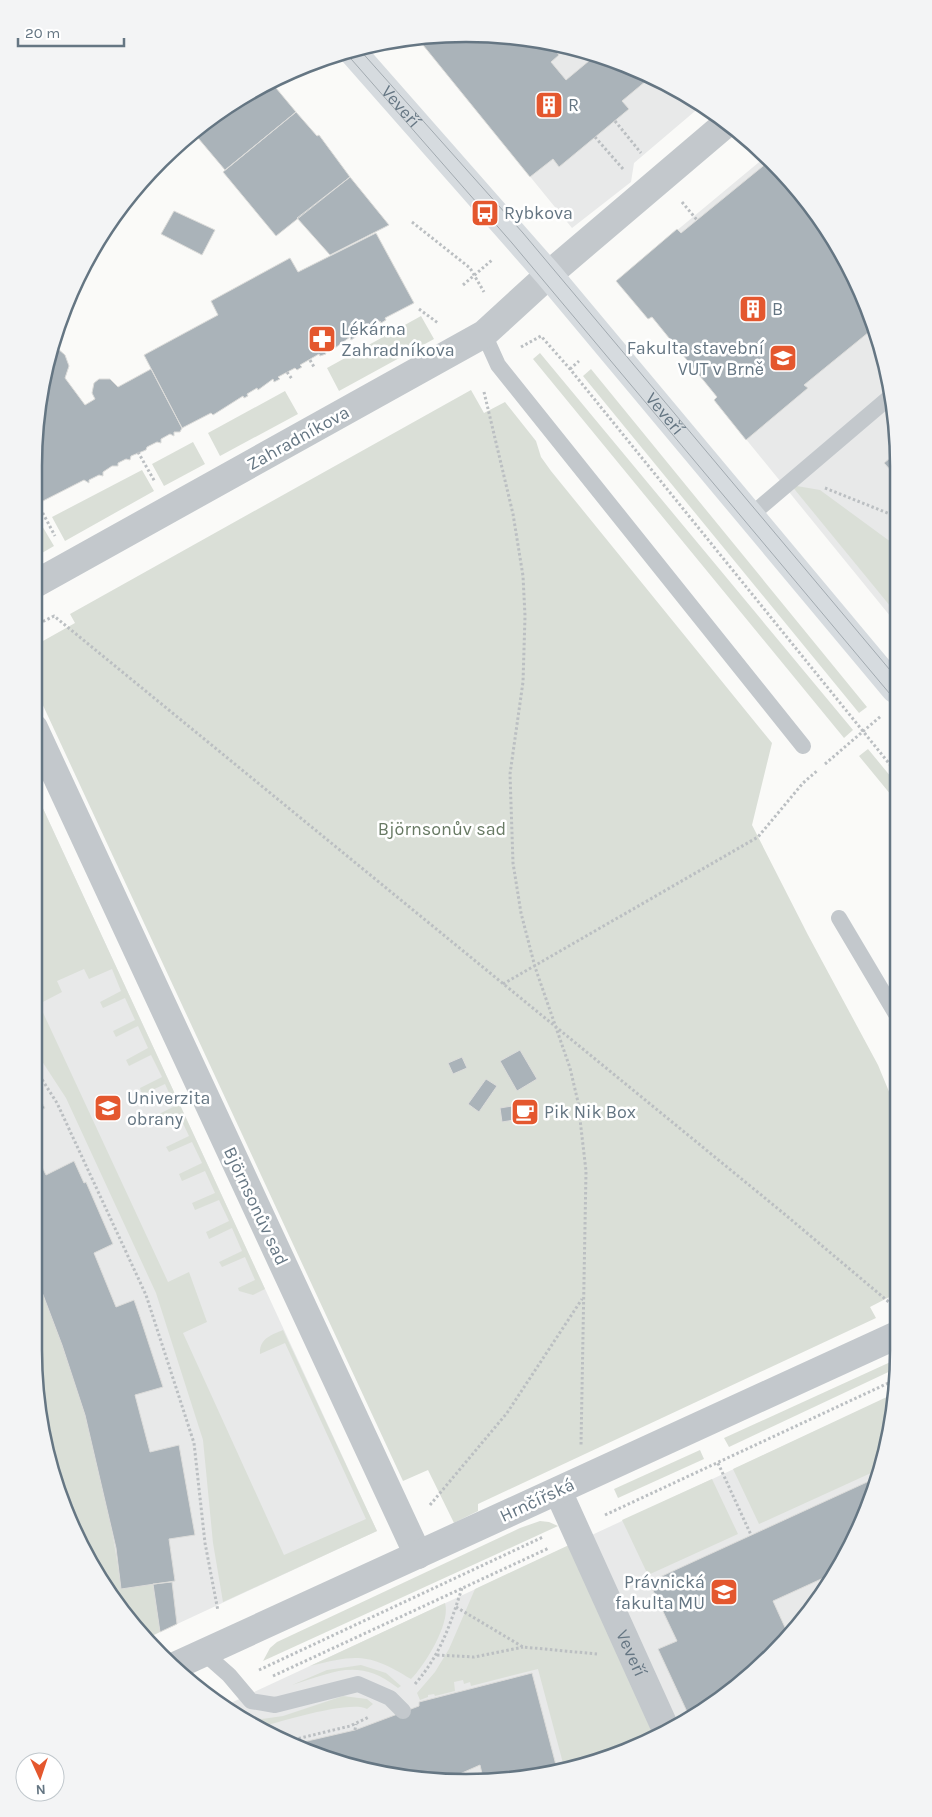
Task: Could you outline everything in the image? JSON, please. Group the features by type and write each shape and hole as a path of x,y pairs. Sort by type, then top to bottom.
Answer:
{"main road":[{"name":"Veveří","path":"357,57 549,275 890,683"}],"street":[{"path":"549,275 721,128"},
{"name":"Zahradníkova","path":"42,580 484,334 549,275"},
{"name":"Björnsonův sad","path":"42,745 418,1555"},
{"name":"Hrnčířská","path":"181,1663 890,1338"},
{"name":"Veveří","path":"558,1491 664,1725"}],"lane":[{"path":"484,334 495,360 803,746"},
{"path":"750,516 884,402"},
{"path":"839,918 890,1004"},
{"path":"203,1652 251,1701 275,1705 358,1684 390,1698 404,1710"}],"path":[{"path":"595,137 626,173"},
{"path":"412,222 470,268 488,299"},
{"path":"419,309 444,328"},
{"path":"582,1436 582,1299 586,1171 578,1102 558,1029 536,967 521,913 513,863 510,774 523,682 525,616 523,576 512,514 487,413 480,368 541,336 890,765"},
{"path":"310,360 314,367"},
{"path":"287,372 292,379"},
{"path":"796,476 890,514"},
{"path":"42,622 54,616 885,1298"},
{"path":"503,984 536,967 758,837 803,783 879,718"},
{"path":"42,1080 57,1103 146,1296 194,1443 205,1543 216,1606 220,1614"},
{"path":"404,1526 420,1517 508,1413 582,1299"},
{"path":"243,1691 263,1667 281,1658 560,1529 576,1528 888,1384"},
{"path":"718,1463 751,1535"},
{"path":"243,1691 566,1540 576,1528"},
{"path":"413,1687 431,1666 444,1643 462,1587"},
{"path":"456,1607 523,1647"},
{"path":"437,1655 474,1658 523,1647 599,1655"},
{"path":"297,1739 366,1720"},
{"path":"356,1724 356,1730"}],"shaded area":[{"name":"R","path":"466,42 494,43 521,46 576,57 602,65 653,86 696,111 634,163 631,182 572,228 423,45"},
{"name":"Fakulta stavební VUT v Brně","path":"759,162 802,208 833,254 846,279 867,330 881,383 889,438 890,616 714,400 717,396 652,317 648,319 616,281"},
{"name":"Univerzita obrany","path":"42,806 377,1531 160,1632 153,1584 121,1589 42,1300"},
{"path":"887,1398 875,1461 857,1513 833,1563 802,1609 765,1650 724,1687 678,1718 653,1731 602,1752 549,1766 494,1774 438,1774 383,1766 330,1752 279,1731 231,1703"}],"green space":[{"path":"421,316 434,339 339,391 327,368"},
{"path":"540,353 853,730 844,738 533,359"},
{"path":"591,369 867,707 859,713 583,376"},
{"name":"Björnsonův sad","path":"471,390 484,413 505,402 536,441 541,457 551,471 772,743 752,825 808,935 878,1065 890,1094 890,1297 870,1307 876,1318 478,1504 478,1511 454,1523 428,1470 403,1481 42,703 42,642 75,623 70,614"},
{"path":"285,391 298,414 220,456 208,433"},
{"path":"193,442 205,464 164,486 152,464"},
{"path":"142,470 154,491 65,541 52,517"},
{"path":"791,485 820,490 890,541 890,606"},
{"path":"42,526 54,546 42,553"},
{"path":"868,749 890,776 890,794 859,756"},
{"path":"42,806 265,1289 253,1295 239,1291 238,1288 255,1280 245,1257 222,1267 219,1262 242,1251 232,1228 209,1239 206,1232 229,1221 219,1200 195,1210 192,1203 215,1193 205,1171 182,1181 179,1174 202,1163 192,1142 169,1152 166,1147 189,1136 178,1113 155,1123 153,1117 175,1106 165,1084 142,1095 140,1088 162,1077 151,1055 129,1066 126,1060 148,1048 138,1026 116,1037 113,1031 135,1020 125,998 103,1008 100,1002 121,991 112,969 89,979 84,969 57,981 62,992 42,1002"},
{"path":"42,1010 168,1282 189,1272 207,1322 183,1333 284,1555 366,1519 285,1343 260,1354 261,1345 264,1341 283,1330 377,1531 223,1602 213,1543 203,1440 156,1293 66,1098 42,1061"},
{"path":"42,1290 64,1347 89,1426 107,1507 121,1588 153,1584 160,1632 153,1635 130,1609 114,1586 86,1538 65,1487 57,1461 46,1406 42,1351"},
{"path":"890,1362 889,1372 729,1447 724,1438"},
{"path":"887,1397 881,1434 871,1473 759,1524 733,1469"},
{"path":"700,1450 704,1459 618,1498 614,1489"},
{"path":"712,1479 738,1534 648,1575 622,1520"},
{"path":"540,1521 558,1526 263,1661 270,1648 277,1642 520,1528"},
{"path":"569,1545 653,1731 602,1752 563,1763 538,1669 471,1686 470,1682 464,1684 463,1680 454,1682 455,1691 435,1696 434,1694 428,1695 428,1697 420,1700 417,1693 435,1672 449,1649 475,1589"},
{"path":"445,1603 446,1611 441,1632 423,1664 411,1679 384,1664 362,1658 340,1659 310,1666"},
{"path":"361,1665 386,1673 401,1686 398,1688 384,1678 358,1670 334,1672 292,1685 327,1670"},
{"path":"343,1696 367,1699 373,1704 367,1709 346,1707 331,1709 268,1725 253,1717 262,1719 283,1716"}],"building":[{"name":"R","path":"466,42 521,46 557,53 559,55 551,62 566,80 589,61 644,82 622,101 629,109 559,167 553,159 530,177 423,45"},
{"path":"276,88 296,112 225,170 198,138 231,114"},
{"path":"296,112 317,136 319,135 350,177 276,236 223,172"},
{"name":"B","path":"764,166 802,208 833,254 846,279 867,330 868,333 804,385 808,388 746,440 714,400 717,397 652,317 648,319 616,281 677,229 681,233"},
{"path":"350,177 389,225 330,255 297,218"},
{"path":"174,211 215,230 202,255 161,234"},
{"path":"376,233 414,303 385,318 386,320 381,323 380,321 351,340 350,337 335,348 334,346 325,352 326,354 320,356 319,354 300,365 302,367 297,370 295,368 278,377 280,379 274,382 273,379 258,390 257,388 247,394 248,396 244,398 243,396 213,415 211,413 182,428 144,355 218,315 211,301 290,258 298,272"},
{"path":"59,350 65,355 69,366 65,378 85,405 95,399 92,393 94,383 99,379 110,379 118,387 151,369 182,428 180,432 174,432 174,436 170,434 161,439 161,443 157,442 147,447 146,450 131,456 130,460 126,459 118,463 118,466 112,466 103,472 103,476 99,475 89,480 89,483 84,480 42,501 43,438 46,411"},
{"path":"890,458 890,470 884,463"},
{"path":"520,1050 537,1079 517,1091 500,1061"},
{"path":"462,1057 467,1068 453,1074 448,1063"},
{"path":"486,1079 497,1086 479,1112 468,1104"},
{"path":"536,1102 538,1116 502,1122 500,1108"},
{"path":"74,1161 84,1183 86,1182 113,1244 94,1253 116,1307 134,1300 163,1387 135,1395 150,1452 179,1445 195,1535 169,1539 175,1581 121,1589 116,1548 85,1415 42,1292 42,1167 46,1175"},
{"name":"Právnická fakulta MU","path":"869,1481 846,1538 823,1578 773,1601 785,1628 765,1650 724,1687 687,1712 658,1649 677,1641 649,1582"},
{"path":"172,1582 177,1624 160,1632 153,1584"},
{"path":"532,1673 556,1764 494,1774 482,1774 480,1765 460,1774 438,1774 411,1771 356,1760 304,1742 355,1730 419,1706 419,1702"}],"tram line":[{"path":"364,55 523,233 890,670"},
{"path":"351,59 512,243 890,694"}],"place":[{"name":"R","path":"549,105"},
{"name":"Rybkova","path":"485,213"},
{"name":"B","path":"753,309"},
{"name":"Lékárna Zahradníkova","path":"322,339"},
{"name":"Fakulta stavební VUT v Brně","path":"783,358"},
{"name":"Univerzita obrany","path":"108,1108"},
{"name":"Pik Nik Box","path":"525,1112"},
{"name":"Právnická fakulta MU","path":"724,1592"}]}
